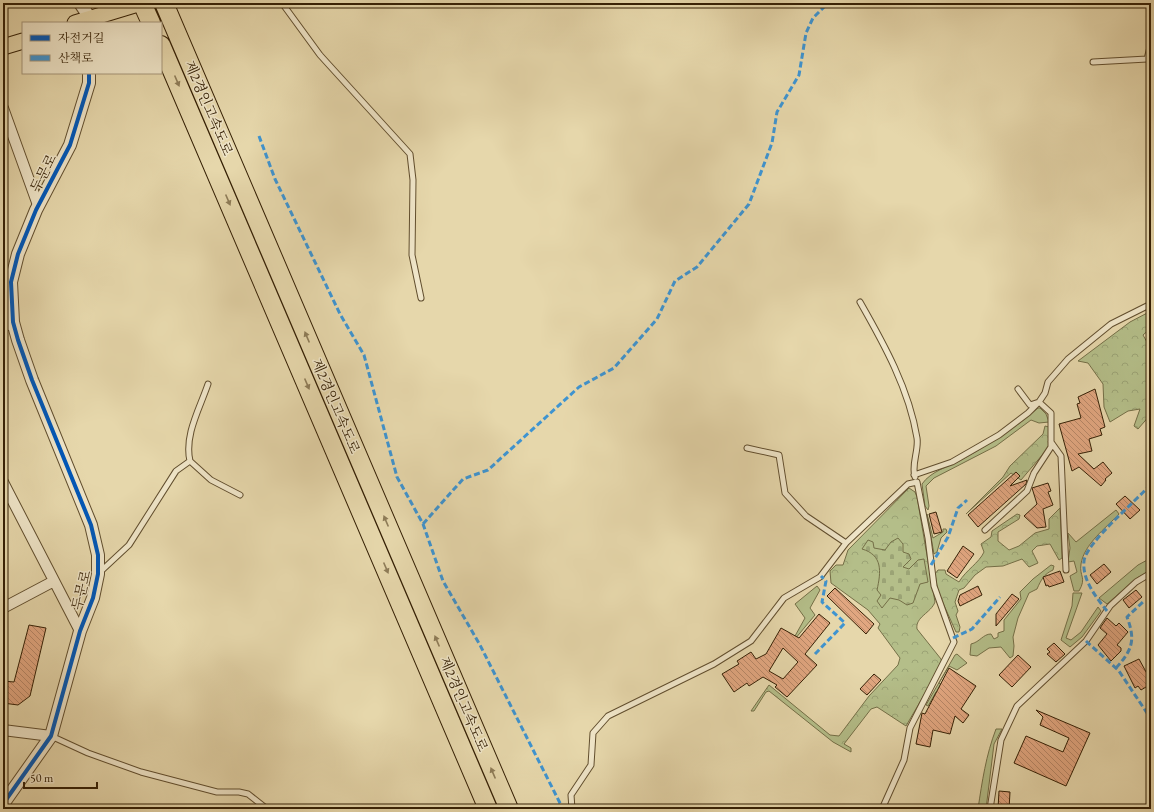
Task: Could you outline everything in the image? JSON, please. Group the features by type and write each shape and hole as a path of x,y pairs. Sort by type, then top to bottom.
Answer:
{"highway":[{"path":"142,3 151,22"},
{"name":"제2경인고속도로","path":"164,3 509,809"},
{"name":"제2경인고속도로","path":"162,47 426,660 488,809"},
{"path":"426,660 475,809"}],"main road":[{"path":"80,22 142,3"},
{"path":"3,47 22,40"}],"street":[{"path":"80,3 90,20"},
{"name":"두문로","path":"3,804 51,736 80,631 93,598 98,574 98,555 91,525 8,324 7,281 38,205 70,145 89,83 89,74"},
{"path":"3,108 8,133 38,205"},
{"path":"3,482 80,631"},
{"path":"3,608 54,582"},
{"path":"3,730 51,736"}],"lane":[{"path":"282,3 320,55 410,154 414,180 412,255 421,298"},
{"path":"1092,62 1147,59 1151,43"},
{"path":"860,302 904,388 918,439 913,469 928,538 934,586 954,642 910,728 904,760 882,809"},
{"path":"914,476 952,462 999,435 1028,413 1039,402 1045,393 1048,382 1068,359 1111,324 1151,304"},
{"path":"208,384 190,437 188,451 190,461 211,480 240,495"},
{"path":"1018,389 1030,405 1039,402"},
{"path":"985,530 1027,491 1034,473 1051,447 1051,413 1039,402"},
{"path":"1051,442 1060,456 1066,570"},
{"path":"747,448 779,455 785,493 806,516 846,543"},
{"path":"98,574 129,545 176,470 190,461"},
{"path":"572,809 571,795 591,765 593,733 608,716 714,664 751,641 784,598 820,577 846,543 908,484 917,482"},
{"path":"990,809 1001,740 1017,706 1086,641 1110,606 1136,582 1151,573"},
{"path":"51,736 88,753 140,772 217,792 239,792 248,794 267,809"}],"green space":[{"path":"1151,311 1151,328 1143,335 1151,349 1151,414 1138,429 1134,426 1140,409 1128,411 1110,422 1104,407 1103,384 1088,363 1078,361 1130,322"},
{"path":"1038,408 1046,414 1049,422 1039,423 1031,420 996,446 934,478 926,486 929,506 928,510 925,506 922,484 930,476 991,442 1020,423"},
{"path":"1045,426 1049,427 1049,447 1021,480 1011,473 966,514 1003,477 1010,466 1043,434"},
{"path":"909,488 915,492 917,497 935,602 918,621 917,629 941,659 942,664 906,726 877,707 871,709 844,744 851,748 851,752 833,742 769,691 766,692 754,711 751,711 769,685 830,735 839,736 869,696 898,665 900,658 878,628 880,624 868,610 831,583 830,571 836,565 843,565 848,550"},
{"path":"1060,508 1062,558 1059,560 1050,544 1037,546 1032,551 1038,563 1029,567 1022,559 1003,566 986,567 975,575 964,588 959,590 955,602 958,611 956,615 960,627 959,632 956,632 938,592 935,574 938,570 945,570 946,574 959,582 982,556 984,552 981,544 991,537 992,531 1017,514 1020,515 1019,519 998,532 998,541 1009,550 1019,546 1035,533 1049,529 1049,519"},
{"path":"1116,510 1119,514 1096,537 1086,550 1081,564 1083,580 1079,591 1074,591 1070,576 1077,572 1074,561 1068,562 1070,548 1068,533 1076,542"},
{"path":"927,514 933,538 943,532 943,529 946,529 947,532 941,538 937,552 934,554"},
{"path":"898,538 903,544 903,552 909,554 911,559 903,567 909,569 918,560 924,559 928,582 920,584 913,603 907,605 899,600 890,598 882,608 877,601 881,595 877,590 880,571 879,565 874,555 862,549 868,540 873,542 874,548 885,550 891,542"},
{"path":"1151,558 1151,570 1137,578 1107,604 1099,598 1138,565"},
{"path":"1051,565 1054,566 1053,570 1047,573 1037,589 1029,593 1018,618 1013,637 1013,656 1010,658 1001,647 989,648 977,656 970,655 971,644 977,642 988,634 991,634 994,639 998,637 998,633 1004,631 1004,620 1021,599 1020,592 1033,579"},
{"path":"817,586 820,590 810,608 815,615 790,645 805,618 795,604"},
{"path":"1073,593 1082,593 1066,638 1071,640 1081,632 1098,607 1101,611 1082,637 1070,647 1061,640 1072,606"},
{"path":"957,654 967,663 957,670 949,666 939,683 950,690 945,697 936,692 928,706 926,705 955,655"},
{"path":"996,729 1002,729 994,744 986,809 978,809 987,759"}],"building":[{"path":"1095,389 1105,427 1100,429 1102,435 1089,439 1092,451 1078,454 1094,469 1103,462 1112,473 1105,479 1106,480 1101,486 1079,467 1072,471 1059,424 1081,418 1077,404 1080,403 1078,397"},
{"path":"1016,472 1020,476 1010,486 1027,480 1026,484 978,527 968,515"},
{"path":"1048,483 1051,491 1048,492 1053,505 1043,509 1046,527 1037,528 1024,516 1037,504 1032,488"},
{"path":"1125,496 1140,510 1130,519 1116,504"},
{"path":"936,512 942,532 934,534 929,514"},
{"path":"963,546 974,554 957,578 947,571"},
{"path":"1104,564 1111,572 1097,584 1090,575"},
{"path":"1060,571 1064,582 1049,587 1048,585 1046,586 1043,577"},
{"path":"978,586 982,595 960,606 958,601 960,595"},
{"path":"835,588 874,624 866,634 827,596"},
{"path":"1136,590 1142,597 1129,608 1123,600"},
{"path":"1012,594 1019,599 996,626 996,614"},
{"path":"819,614 830,623 805,654 817,665 787,697 775,687 777,685 763,677 749,686 747,683 734,692 722,674 739,664 737,661 751,652 756,659 766,654 781,628 799,638","holes":["783,648 798,662 783,679 769,671"]},
{"path":"1107,618 1116,626 1119,623 1128,632 1117,645 1121,648 1121,651 1111,661 1098,645 1107,634 1100,628"},
{"path":"29,625 46,628 30,696 18,705 3,703 3,681 14,682"},
{"path":"1054,643 1065,654 1056,662 1047,654 1050,652 1047,649"},
{"path":"1018,655 1031,667 1012,687 999,675"},
{"path":"1139,659 1151,681 1151,684 1141,690 1138,686 1135,688 1124,666"},
{"path":"949,668 976,686 961,709 969,715 963,723 955,716 950,734 933,730 930,747 916,744 922,713 925,714"},
{"path":"874,674 881,680 867,695 860,689"},
{"path":"1036,710 1090,733 1066,786 1014,763 1026,736 1063,752 1069,738 1040,725 1043,717"},
{"path":"999,791 1010,792 1009,809 998,809"}],"marked path":[{"path":"423,524 463,479 488,470 579,387 614,368 657,319 675,281 697,267 749,204 772,143 777,112 799,75 806,33 813,18 828,3"},
{"path":"259,136 275,179 340,314 364,355 397,477 423,524 443,581 480,645 563,809"},
{"path":"1107,611 1094,594 1087,581 1084,561 1087,553 1102,533 1150,485"},
{"path":"931,565 948,537 958,508 967,500"},
{"path":"815,654 845,623 822,602 826,581 821,576"},
{"path":"953,638 972,629 1000,597"},
{"path":"1116,668 1126,656 1131,645 1132,639 1127,617 1144,601"},
{"path":"1086,641 1119,671 1151,719"}],"cycle path":[{"path":"3,804 51,736 80,631 93,598 98,574 98,555 91,525 32,380 18,340 13,322 11,282 18,254 36,210 70,145 89,83 89,74"}]}
